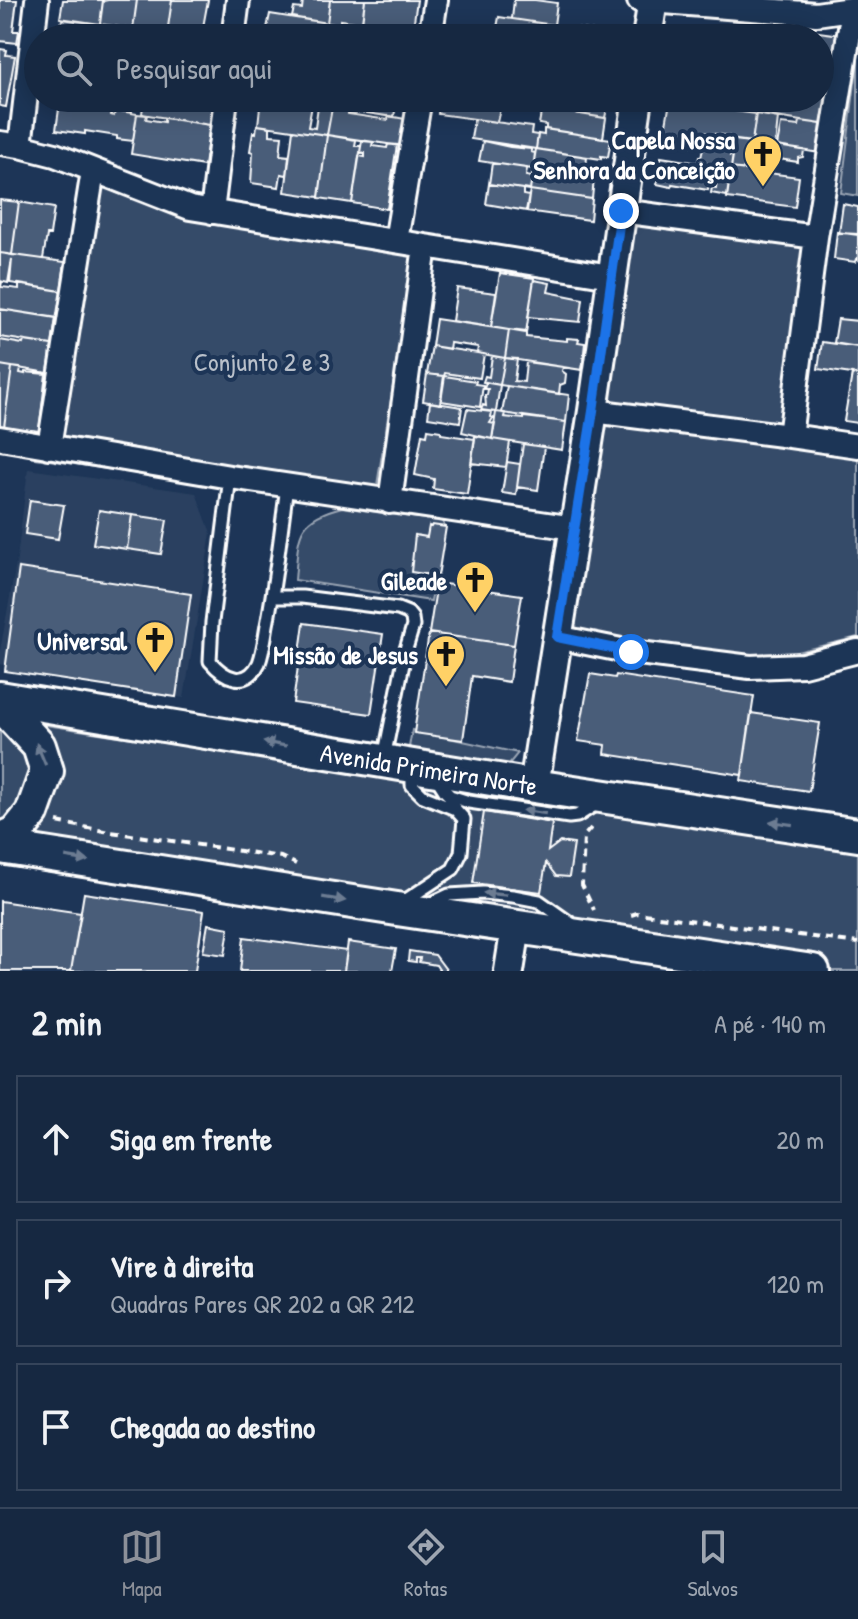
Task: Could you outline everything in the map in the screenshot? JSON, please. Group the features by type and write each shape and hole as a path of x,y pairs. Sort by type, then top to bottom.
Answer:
{"main road":[{"name":"Avenida Primeira Norte","path":"0,698 534,786 858,835"},
{"path":"0,704 39,746 47,771 32,813 16,833 0,840"},
{"path":"0,847 516,927 592,925 813,971"}],"street":[{"path":"32,24 37,0"},
{"path":"235,24 238,0"},
{"path":"432,24 436,0"},
{"path":"647,24 648,1 816,14 856,9 816,237 790,436"},
{"path":"24,69 10,144 55,155 190,208 611,276"},
{"path":"212,212 224,112"},
{"path":"396,241 418,112"},
{"path":"534,786 636,112"},
{"path":"49,447 93,171"},
{"path":"621,211 816,237"},
{"path":"390,502 425,246"},
{"path":"593,411 858,446"},
{"path":"0,438 287,486 574,528"},
{"path":"557,637 631,652 750,667 803,665 858,651"},
{"path":"509,971 516,927"}],"lane":[{"path":"230,477 210,661 219,672 239,679 258,665 272,597 287,486"},
{"path":"272,597 302,597 398,609 408,613 413,626 406,649 412,785 423,796 455,809 464,819"},
{"path":"409,765 450,796 469,802 569,817 577,816 606,797"},
{"path":"469,802 461,853 453,869 407,898 408,911 449,895 483,893 539,901 571,924 592,925"}],"path":[{"path":"592,925 582,885 584,836 593,826"}],"shaded area":[{"path":"28,469 196,493 211,533 184,698 0,664"}],"green space":[{"path":"858,59 858,196 841,193"},
{"name":"Conjunto 2 e 3","path":"87,179 117,193 201,219 415,250 373,510 35,458"},
{"path":"608,216 808,247 790,435 858,452 858,637 764,660 620,644 576,630 555,594"},
{"path":"342,507 444,522 431,601 295,580 299,541 307,524 315,517"},
{"path":"0,718 858,848 858,971 789,971 0,854"},
{"path":"412,730 518,753 509,764 486,766 408,753"}],"building":[{"path":"0,0 17,0 13,31 19,31 17,43 0,41"},
{"path":"63,0 103,0 100,24 60,18"},
{"path":"137,0 134,24 100,24 103,1"},
{"path":"137,0 172,0 168,24 134,24"},
{"path":"172,0 208,0 204,24 168,24"},
{"path":"303,0 330,0 327,23 292,17 294,8 302,9"},
{"path":"330,0 365,0 362,23 340,20 340,24 327,23"},
{"path":"365,0 417,0 414,24 362,24"},
{"path":"514,0 557,3 554,24 512,19"},
{"path":"270,14 327,23 327,24 268,24"},
{"path":"499,17 547,24 498,24"},
{"path":"62,19 98,24 61,24"},
{"path":"834,34 841,35 834,97"},
{"path":"0,49 7,50 6,55 15,56 6,107 0,106"},
{"path":"59,112 112,112 114,116 115,112 137,114 133,141 85,131 85,134 56,130"},
{"path":"142,112 212,112 210,125"},
{"path":"259,112 311,112 308,127 315,128 317,112 331,112 327,135 258,125"},
{"path":"331,112 388,120 389,116 405,119 401,146 327,135"},
{"path":"360,112 395,112 394,117"},
{"path":"438,112 499,112 497,122"},
{"path":"541,112 568,112 606,118 603,138 546,129 546,125 539,124"},
{"path":"568,112 606,112 605,118"},
{"path":"668,112 756,114 752,142 694,131 694,134 665,130"},
{"path":"756,112 830,112 828,125"},
{"path":"137,114 164,122 164,118 210,125 204,166 131,154"},
{"path":"756,114 778,118 775,146 752,142"},
{"path":"474,119 532,127 531,134 538,135 536,149 471,139"},
{"path":"800,121 830,125 826,154 777,146 781,124 799,126"},
{"path":"257,125 270,127 270,135 282,136 280,155 289,156 287,175 281,174 279,187 251,183 253,152 250,151"},
{"path":"544,129 611,139 608,157 601,156 601,159 536,149 538,134 544,135"},
{"path":"293,130 327,135 319,197 285,192"},
{"path":"667,130 735,140 730,156 733,156 731,168 698,162 703,147 665,141"},
{"path":"327,135 356,140 355,146 361,146 352,203 319,198"},
{"path":"735,140 804,150 803,157 798,158 798,162 766,157 763,172 731,168"},
{"path":"362,141 387,148 388,144 397,145 387,209 352,203 359,156 365,157 365,153 360,152"},
{"path":"483,141 531,149 535,153 533,169 479,161"},
{"path":"536,149 587,157 585,177 562,174 562,170 557,169 556,173 537,170 538,161 534,161"},
{"path":"661,157 731,168 727,196 711,193 712,187 716,188 717,177 710,176 708,190 657,184"},
{"path":"492,163 527,168 526,176 532,177 530,190 489,184"},
{"name":"Capela Nossa Senhora da Conceição","path":"731,168 799,177 795,207 727,198"},
{"path":"533,169 594,178 592,199 530,190"},
{"path":"489,184 523,189 523,195 529,196 527,211 486,204"},
{"path":"530,190 592,199 590,220 526,211"},
{"path":"0,200 19,202 12,255 0,253"},
{"path":"19,202 54,208 43,259 12,255"},
{"path":"843,204 858,207 858,234 839,233"},
{"path":"837,232 858,235 858,260 834,259"},
{"path":"0,253 65,262 61,291 10,283 12,259 8,283 0,281"},
{"path":"500,273 534,278 526,333 491,327"},
{"path":"534,280 550,283 548,292 583,299 580,322 528,317"},
{"path":"0,281 1,287 19,289 19,284 62,291 58,318 0,309"},
{"path":"457,288 496,293 491,327 452,321"},
{"path":"0,309 56,318 52,345 0,337"},
{"path":"436,319 509,330 505,358 477,353 478,347 450,343 449,349 432,346"},
{"path":"838,319 858,321 858,347 834,343"},
{"path":"509,330 526,332 526,337 567,341 567,338 579,339 578,342 585,343 582,370 505,358"},
{"path":"0,340 52,345 48,373 0,365"},
{"path":"822,342 858,347 858,375 818,369"},
{"path":"432,346 484,354 480,378 427,374"},
{"path":"492,356 505,358 500,385 483,382 485,376 489,377"},
{"path":"505,358 517,359 514,381 524,382 526,362 563,367 565,383 560,385 559,394 500,385"},
{"path":"0,365 12,367 4,427 0,426"},
{"path":"12,367 21,368 20,373 46,374 39,431 4,427"},
{"path":"427,374 444,376 440,404 423,401"},
{"path":"852,374 858,375 858,423 844,421"},
{"path":"445,376 483,385 480,407 441,401"},
{"path":"486,382 500,385 496,412 481,410 483,405 486,406"},
{"path":"507,386 569,395 566,422 502,413"},
{"path":"430,402 462,407 460,422 428,417"},
{"path":"467,409 492,412 490,423 495,424 492,439 462,432"},
{"path":"496,412 505,413 504,417 566,422 562,450 492,439"},
{"path":"428,429 475,439 467,494 433,489 434,479 415,475 422,434 427,435"},
{"path":"475,436 510,442 506,467 471,463"},
{"path":"523,444 544,447 538,490 517,487"},
{"path":"507,462 520,464 516,495 502,493"},
{"path":"30,500 64,505 58,539 25,534"},
{"path":"99,510 132,515 127,549 93,544"},
{"path":"132,515 167,520 161,554 127,549"},
{"path":"432,525 446,527 438,576 411,572 415,535 427,537"},
{"path":"19,568 191,594 176,697 5,671"},
{"name":"Gileade","path":"437,583 522,595 514,645 429,633"},
{"path":"304,623 383,634 371,714 293,703"},
{"name":"Missão de Jesus","path":"429,633 514,645 509,682 472,676 463,740 414,733"},
{"path":"590,674 615,678 616,675 754,696 742,775 605,754 606,745 578,741"},
{"path":"751,713 820,723 809,791 741,781"},
{"path":"484,812 552,823 548,851 560,842 574,844 569,877 556,876 546,863 541,892 473,883"},
{"path":"84,893 204,911 195,971 71,971"},
{"path":"0,901 81,913 71,971 0,971"},
{"path":"208,924 229,928 225,955 203,952"},
{"path":"244,937 347,951 344,971 240,971"},
{"path":"348,942 396,949 392,971 344,971"},
{"path":"409,951 435,955 447,971 419,962 420,958 416,958 416,962 408,961"}],"place":[{"name":"Capela Nossa Senhora da Conceição","path":"763,188"},
{"name":"Gileade","path":"475,614"},
{"name":"Universal","path":"155,674"},
{"name":"Missão de Jesus","path":"446,688"}],"route":[{"path":"621,211 557,637 631,652"}]}
